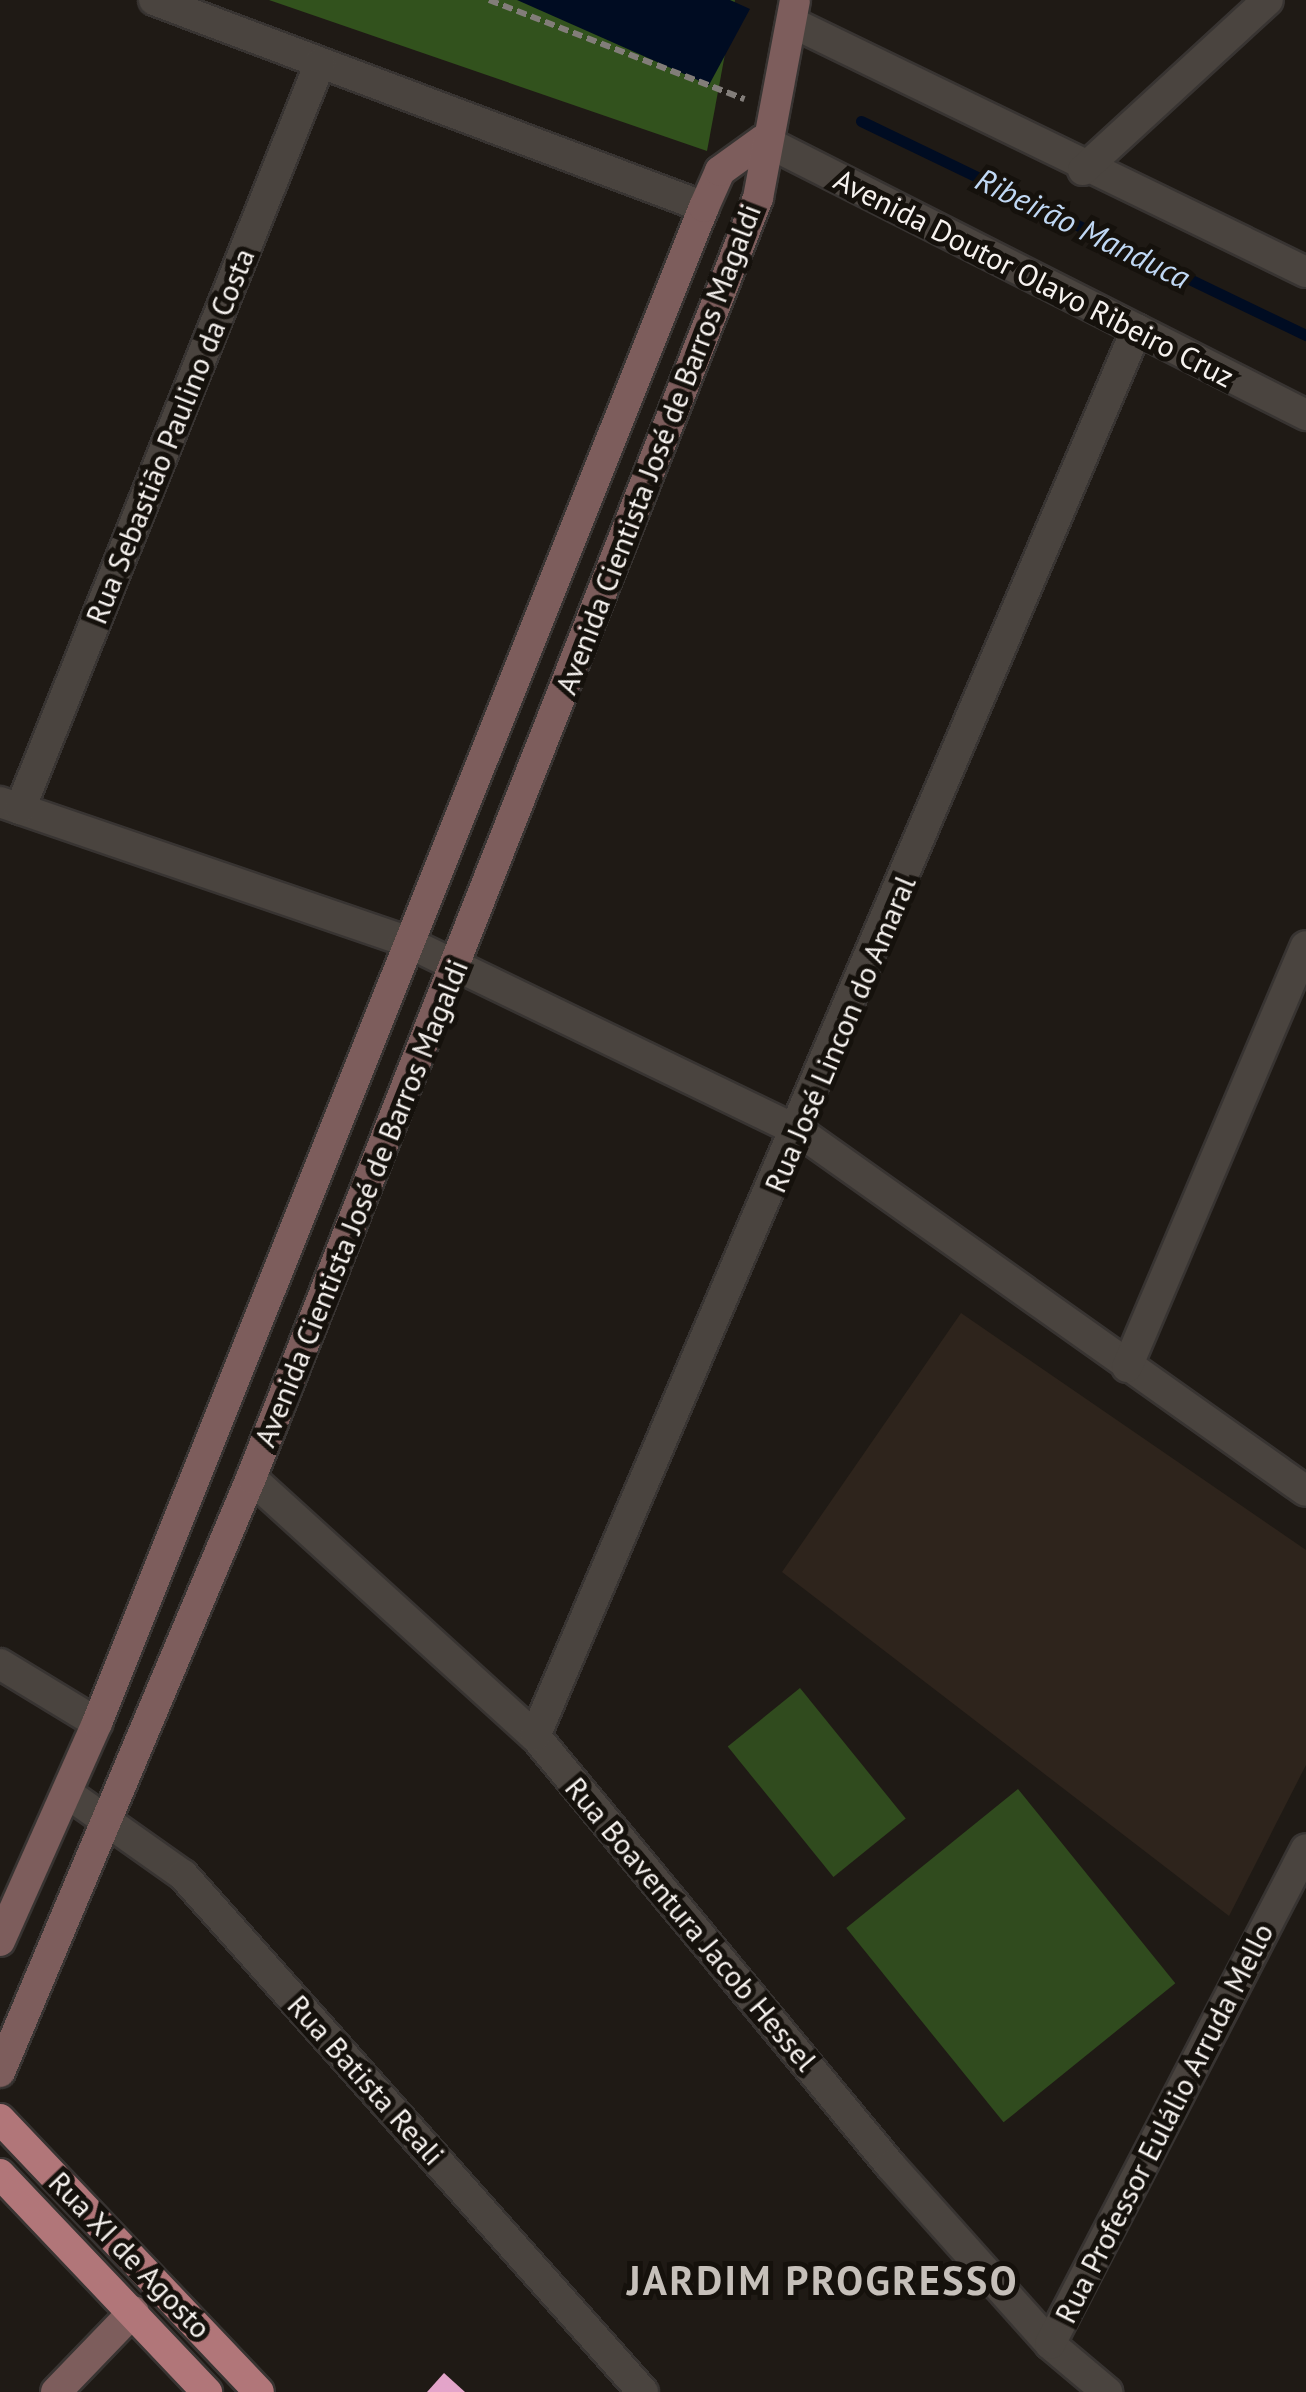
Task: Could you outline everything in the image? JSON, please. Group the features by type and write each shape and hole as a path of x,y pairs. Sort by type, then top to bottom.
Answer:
{"main road":[{"path":"763,140 794,12"},
{"name":"Avenida Cientista José de Barros Magaldi","path":"0,1941 97,1723 405,941 704,207 720,171 763,140"},
{"name":"Avenida Cientista José de Barros Magaldi","path":"0,2072 112,1823 457,964 758,198 763,140"},
{"name":"Rua XI de Agosto","path":"0,2119 259,2392"},
{"name":"Rua XI de Agosto","path":"0,2174 207,2392"},
{"path":"56,2392 134,2311"}],"street":[{"path":"154,0 704,207"},
{"path":"1084,170 1268,0"},
{"path":"794,12 1084,170 1306,272"},
{"name":"Rua Sebastião Paulino da Costa","path":"10,805 320,63"},
{"name":"Avenida Doutor Olavo Ribeiro Cruz","path":"763,140 1306,415"},
{"name":"Rua José Lincon do Amaral","path":"535,1736 800,1132 1137,329"},
{"path":"10,805 405,941 800,1132 1306,1491"},
{"path":"1127,1367 1306,946"},
{"name":"Rua Boaventura Jacob Hessel","path":"251,1478 535,1736 1050,2344 1107,2392"},
{"path":"0,1664 97,1723"},
{"name":"Rua Batista Reali","path":"67,1793 183,1875 643,2392"},
{"name":"Rua Professor Eulálio Arruda Mello","path":"1050,2344 1306,1849"}],"path":[{"path":"489,0 770,110"}],"shaded area":[{"path":"961,1313 1306,1550 1306,1765 1229,1916 782,1572"}],"green space":[{"path":"269,0 735,0 707,151"},
{"path":"800,1688 906,1819 833,1877 728,1747"},
{"path":"1018,1789 1175,1983 1004,2122 846,1928"}],"water":[{"path":"517,0 730,0 750,9 709,85"}],"building":[{"path":"444,2373 465,2392 427,2392"}],"waterway":[{"name":"Ribeirão Manduca","path":"861,121 1306,335"}],"district":[{"name":"JARDIM PROGRESSO","path":"823,2280"}]}
